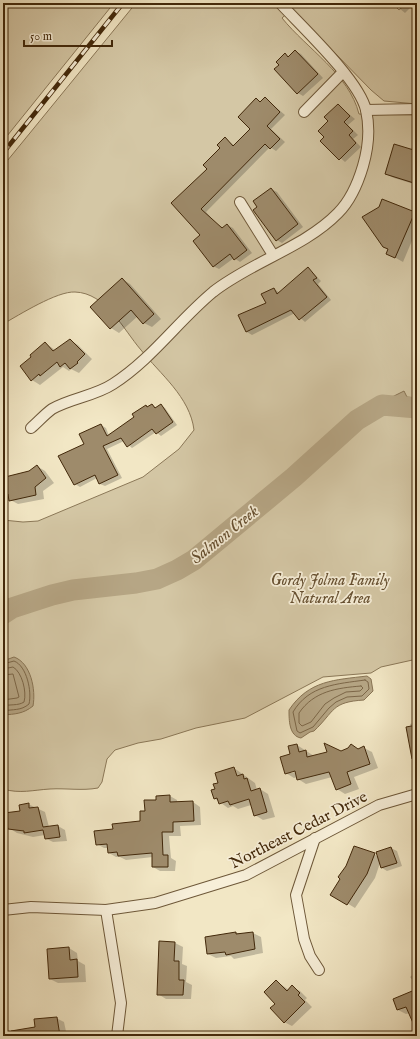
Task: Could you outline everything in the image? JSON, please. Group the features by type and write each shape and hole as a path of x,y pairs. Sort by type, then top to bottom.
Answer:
{"street":[{"path":"32,428 52,409 114,384 155,350 198,306 214,292 326,223 338,213 348,200 355,187 365,158 368,127 366,110 362,96 343,72 280,3"},
{"path":"304,112 343,72"},
{"path":"366,110 417,109"},
{"path":"240,202 273,255"},
{"name":"Northeast Cedar Drive","path":"3,910 31,907 106,910 155,903 246,875 379,805 417,794"},
{"path":"315,838 296,895 304,939 310,956 319,970"},
{"path":"106,910 121,1003 117,1036"}],"green space":[{"path":"3,3 114,3 3,141"},
{"name":"Gordy Jolma Family Natural Area","path":"136,3 392,3 399,10 407,3 417,3 417,104 384,101 371,90 292,9 282,18 337,74 354,100 359,114 417,115 417,659 381,667 371,673 323,677 245,718 196,728 161,739 138,743 115,750 107,759 102,782 98,788 21,791 9,790 3,789 3,520 23,522 38,521 143,477 179,449 194,430 187,407 173,387 141,350 113,314 105,305 96,299 86,294 75,292 58,295 38,304 3,324 3,166"}],"water":[{"path":"404,391 407,397 417,398 417,417 400,413 382,402"},
{"path":"14,657 25,665 31,678 34,692 33,706 22,712 3,715 3,661"},
{"path":"367,676 371,679 373,691 364,700 339,705 314,731 301,738 294,734 290,727 289,710 305,693 324,683"}],"building":[{"path":"295,50 318,74 297,94 274,69 279,65 276,62 285,53 288,57"},
{"path":"265,97 280,112 267,126 280,139 270,149 265,144 201,209 222,228 227,224 247,250 234,260 230,254 213,267 193,241 200,235 171,203 207,169 203,165 220,148 217,145 225,137 233,146 250,129 238,117 256,98 260,102"},
{"path":"338,104 350,116 344,122 353,131 349,135 356,143 339,160 320,141 324,137 318,131 328,121 324,117"},
{"path":"394,144 417,151 417,184 385,174"},
{"path":"271,188 298,224 276,241 253,210 257,207 253,201"},
{"path":"382,199 415,212 395,258 386,254 388,249 383,247 362,217 379,207"},
{"path":"308,267 317,278 313,280 327,297 299,320 291,310 246,332 238,315 266,303 261,294 274,288 277,294"},
{"path":"122,278 154,314 143,324 131,310 110,329 90,307"},
{"path":"70,339 85,354 77,362 78,363 70,369 65,363 60,367 57,362 40,376 39,374 31,381 20,366 31,357 30,355 45,342 53,351"},
{"path":"152,404 155,408 161,404 173,422 156,434 152,429 127,447 121,438 103,446 118,475 99,484 95,475 74,485 58,456 84,444 79,434 101,424 107,436 134,417 132,414 146,405 147,407"},
{"path":"37,465 46,478 35,487 36,495 9,501 8,494 3,494 3,481 6,481 5,477 29,471"},
{"path":"417,725 417,758 412,759 406,727"},
{"path":"324,743 341,751 348,748 351,744 358,749 364,746 370,764 347,772 351,784 336,790 329,772 297,780 295,771 285,774 280,757 290,754 288,746 297,744 299,752 306,750 307,757 327,752"},
{"path":"234,767 237,776 243,774 244,779 247,778 251,791 260,788 267,812 254,816 249,799 230,805 228,801 219,804 217,798 214,799 211,790 215,789 213,784 218,783 215,773"},
{"path":"170,795 170,802 193,801 194,821 173,822 173,832 162,832 163,855 168,855 168,867 152,867 152,853 118,856 117,852 108,853 107,844 96,845 94,831 113,829 112,824 140,821 140,811 145,811 144,800 156,800 156,796"},
{"path":"29,803 29,808 38,807 43,827 58,825 60,837 45,839 43,830 24,833 24,831 8,829 4,813 20,811 19,805"},
{"path":"354,846 375,853 367,874 347,905 330,895 340,879 338,877 346,866"},
{"path":"391,847 397,863 381,868 376,852"},
{"path":"236,932 236,934 253,932 255,949 226,955 225,952 207,954 205,937"},
{"path":"159,941 175,942 174,961 179,961 179,980 184,980 183,995 157,995"},
{"path":"69,947 70,960 77,959 78,977 49,979 47,949"},
{"path":"276,980 287,991 292,985 300,993 298,995 305,1002 284,1023 270,1008 275,1004 264,992"},
{"path":"417,989 417,1032 406,1007 397,1010 393,999"},
{"path":"57,1017 60,1036 12,1036 11,1031 35,1027 34,1019"}],"waterway":[{"name":"Salmon Creek","path":"3,614 12,608 52,595 73,590 136,583 157,579 177,570 194,560 294,477 357,420 382,405 417,408"}],"railway":[{"path":"3,153 123,3"}]}
